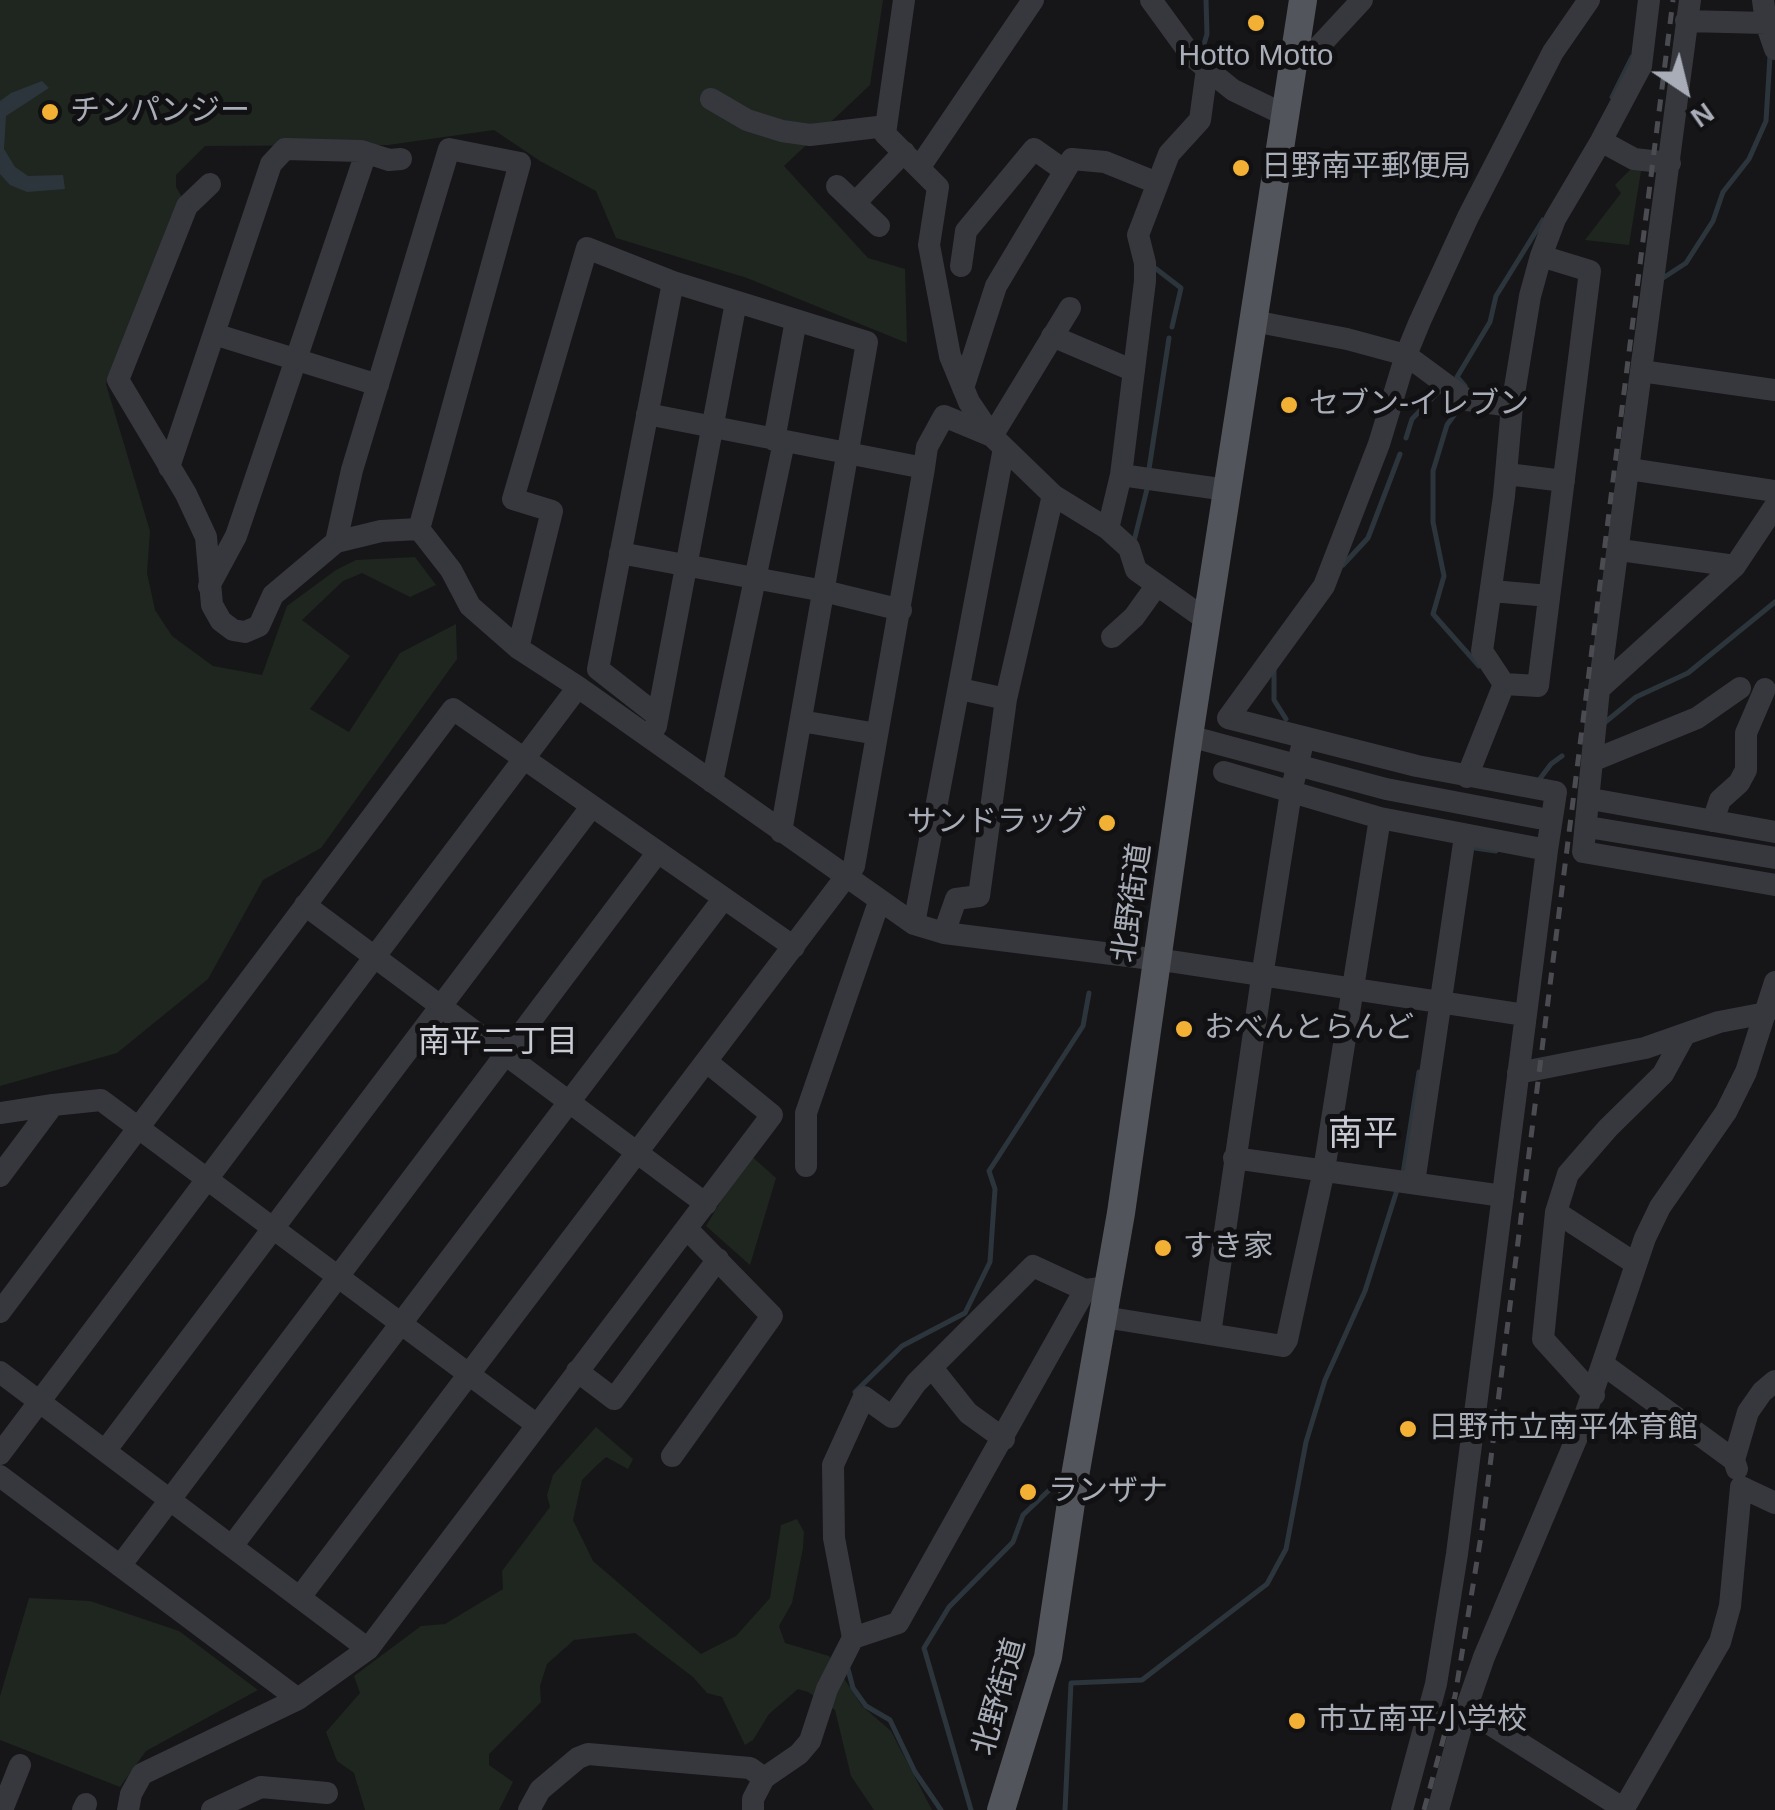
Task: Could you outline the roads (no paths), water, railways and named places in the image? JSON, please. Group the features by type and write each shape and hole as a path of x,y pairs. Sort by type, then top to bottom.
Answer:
{"main road":[{"name":"北野街道","path":"1001,1810 1048,1657 1104,1318 1097,1288 1158,960 1303,0"}],"street":[{"path":"904,0 885,134 938,187 929,245 950,356 963,388 998,442 1052,495 1108,530 1129,548 1136,570 1208,620"},
{"path":"855,203 912,160 1033,0"},
{"path":"1152,0 1206,70 1233,90 1284,115"},
{"path":"1294,59 1312,54 1362,0"},
{"path":"1402,1810 1436,1684 1457,1554 1556,792 1466,777 1228,718 1324,586 1379,444 1406,355 1484,184 1553,52 1589,0"},
{"path":"1504,684 1482,651 1512,406 1530,296 1555,218 1602,141 1640,66 1649,0"},
{"path":"1775,49 1764,11 1688,10 1599,689 1583,852 1775,885"},
{"path":"1108,530 1121,475 1145,281 1138,235 1169,154 1200,120 1206,70"},
{"path":"711,99 747,120 782,132 810,135 886,126"},
{"path":"1602,141 1634,159 1670,163"},
{"path":"961,266 966,231 1034,148 1065,170"},
{"path":"169,467 271,164 285,149 401,159"},
{"path":"336,542 352,470 450,149 520,164 419,529"},
{"path":"209,586 236,536 366,153"},
{"path":"963,388 1000,280 1072,159 1104,162 1157,183"},
{"path":"210,184 188,206 118,380 206,536 212,605 222,622 232,630 245,632 259,626 273,594 336,542 381,531 419,529"},
{"path":"837,186 879,226"},
{"path":"518,648 552,511 513,499 587,248 673,282 867,342 781,832"},
{"path":"1504,684 1538,686 1590,271 1541,256"},
{"path":"934,274 961,266 1000,280"},
{"path":"658,716 598,669 673,282"},
{"path":"653,740 736,302"},
{"path":"914,924 960,689 998,442 1070,308"},
{"path":"712,782 779,441 796,320"},
{"path":"1253,322 1347,339 1406,355 1467,400 1512,406"},
{"path":"214,334 378,384"},
{"path":"1052,336 1134,370"},
{"path":"1642,371 1775,390"},
{"path":"648,414 924,468"},
{"path":"300,1597 854,866 927,447 944,416 998,442"},
{"path":"1629,469 1775,491"},
{"path":"1506,474 1564,481"},
{"path":"1121,475 1227,490"},
{"path":"944,933 956,899 979,896 1006,700 1052,495"},
{"path":"1599,689 1735,566 1775,506"},
{"path":"419,529 451,570 470,606 518,648 578,686 914,924 944,933 1158,960 1526,1015"},
{"path":"1620,550 1735,566"},
{"path":"620,553 824,591 900,610"},
{"path":"1112,638 1134,617 1157,585"},
{"path":"1492,591 1549,596"},
{"path":"1466,777 1504,684"},
{"path":"0,1454 578,686"},
{"path":"1594,760 1697,718 1740,688"},
{"path":"960,689 1006,700"},
{"path":"1713,821 1720,800 1739,783 1746,770 1746,733 1766,689"},
{"path":"0,1312 453,709 794,947"},
{"path":"801,721 877,734"},
{"path":"1189,736 1386,788 1538,818"},
{"path":"1210,1334 1262,975 1304,738"},
{"path":"1224,772 1380,818 1547,850"},
{"path":"1591,800 1775,832"},
{"path":"105,1451 592,806"},
{"path":"1104,1318 1284,1346 1324,1170 1380,818"},
{"path":"1594,828 1775,858"},
{"path":"1414,1184 1466,836"},
{"path":"120,1566 658,852"},
{"path":"232,1546 724,898"},
{"path":"806,1166 806,1112 879,902"},
{"path":"305,905 706,1204"},
{"path":"1438,1810 1466,1709 1497,1624 1594,1395 1636,1264 1660,1207 1726,1112 1746,1072 1775,982"},
{"path":"1518,1073 1645,1048 1720,1022 1766,1012"},
{"path":"1594,1395 1543,1339 1556,1212 1568,1174 1663,1074 1685,1034"},
{"path":"128,1810 131,1794 142,1774 298,1699 368,1649 772,1114 707,1062"},
{"path":"0,1114 101,1100 537,1425"},
{"path":"0,1176 52,1105"},
{"path":"1234,1158 1502,1196"},
{"path":"1556,1212 1636,1264"},
{"path":"687,1229 772,1316 776,1346"},
{"path":"577,1371 614,1399 718,1259"},
{"path":"753,1810 753,1799 764,1778 799,1754 810,1741 826,1689 847,1649 834,1538 833,1465 864,1397 892,1417 916,1383 1033,1266 1097,1288 898,1623 847,1649"},
{"path":"672,1456 772,1316"},
{"path":"1604,1365 1734,1460"},
{"path":"932,1369 968,1412 1004,1439"},
{"path":"0,1372 368,1649"},
{"path":"1466,1709 1624,1809 1720,1642 1730,1606 1741,1487 1734,1460 1748,1412 1775,1380"},
{"path":"0,1476 298,1699"},
{"path":"1741,1487 1775,1503"},
{"path":"529,1810 540,1790 588,1754 750,1768 764,1778"},
{"path":"2,1810 20,1765"},
{"path":"212,1810 261,1787 326,1793"}],"waterway":[{"path":"1202,51 1207,34 1206,0"},
{"path":"1663,278 1686,263 1713,221 1723,192 1749,159 1766,121 1770,56"},
{"path":"1612,97 1632,57"},
{"path":"1465,386 1457,377 1490,322 1496,296 1543,220"},
{"path":"1155,268 1181,288 1172,327"},
{"path":"1149,469 1169,338"},
{"path":"1406,438 1412,419 1441,389"},
{"path":"1462,404 1447,425 1433,471 1433,522 1444,576 1433,614 1479,666"},
{"path":"1343,565 1368,538 1400,454"},
{"path":"1134,541 1148,485"},
{"path":"1603,724 1636,697 1688,673 1775,602"},
{"path":"1274,669 1274,700 1286,719"},
{"path":"1539,780 1562,756"},
{"path":"1475,848 1496,851"},
{"path":"855,1392 902,1346 965,1313 990,1262 995,1189 989,1171 1083,1026 1089,993"},
{"path":"1403,1174 1419,1072"},
{"path":"1065,1810 1071,1683 1142,1680 1267,1584 1286,1549 1306,1442 1325,1380 1365,1291 1397,1190"},
{"path":"971,1810 924,1648 949,1607 1013,1542 1023,1515 1063,1477"},
{"path":"848,1669 853,1688 866,1706 890,1720 915,1772 941,1810"}],"railway":[{"path":"1424,1810 1455,1696 1482,1530 1673,0"}],"place":[{"name":"Hotto Motto","path":"1256,23"},
{"name":"チンパンジー","path":"50,112"},
{"name":"日野南平郵便局","path":"1241,168"},
{"name":"セブン-イレブン","path":"1289,405"},
{"name":"サンドラッグ","path":"1107,823"},
{"name":"おべんとらんど","path":"1184,1029"},
{"name":"すき家","path":"1163,1248"},
{"name":"日野市立南平体育館","path":"1408,1429"},
{"name":"ランザナ","path":"1028,1492"},
{"name":"市立南平小学校","path":"1297,1721"}],"district":[{"name":"南平二丁目","path":"498,1043"},
{"name":"南平","path":"1363,1135"}]}
